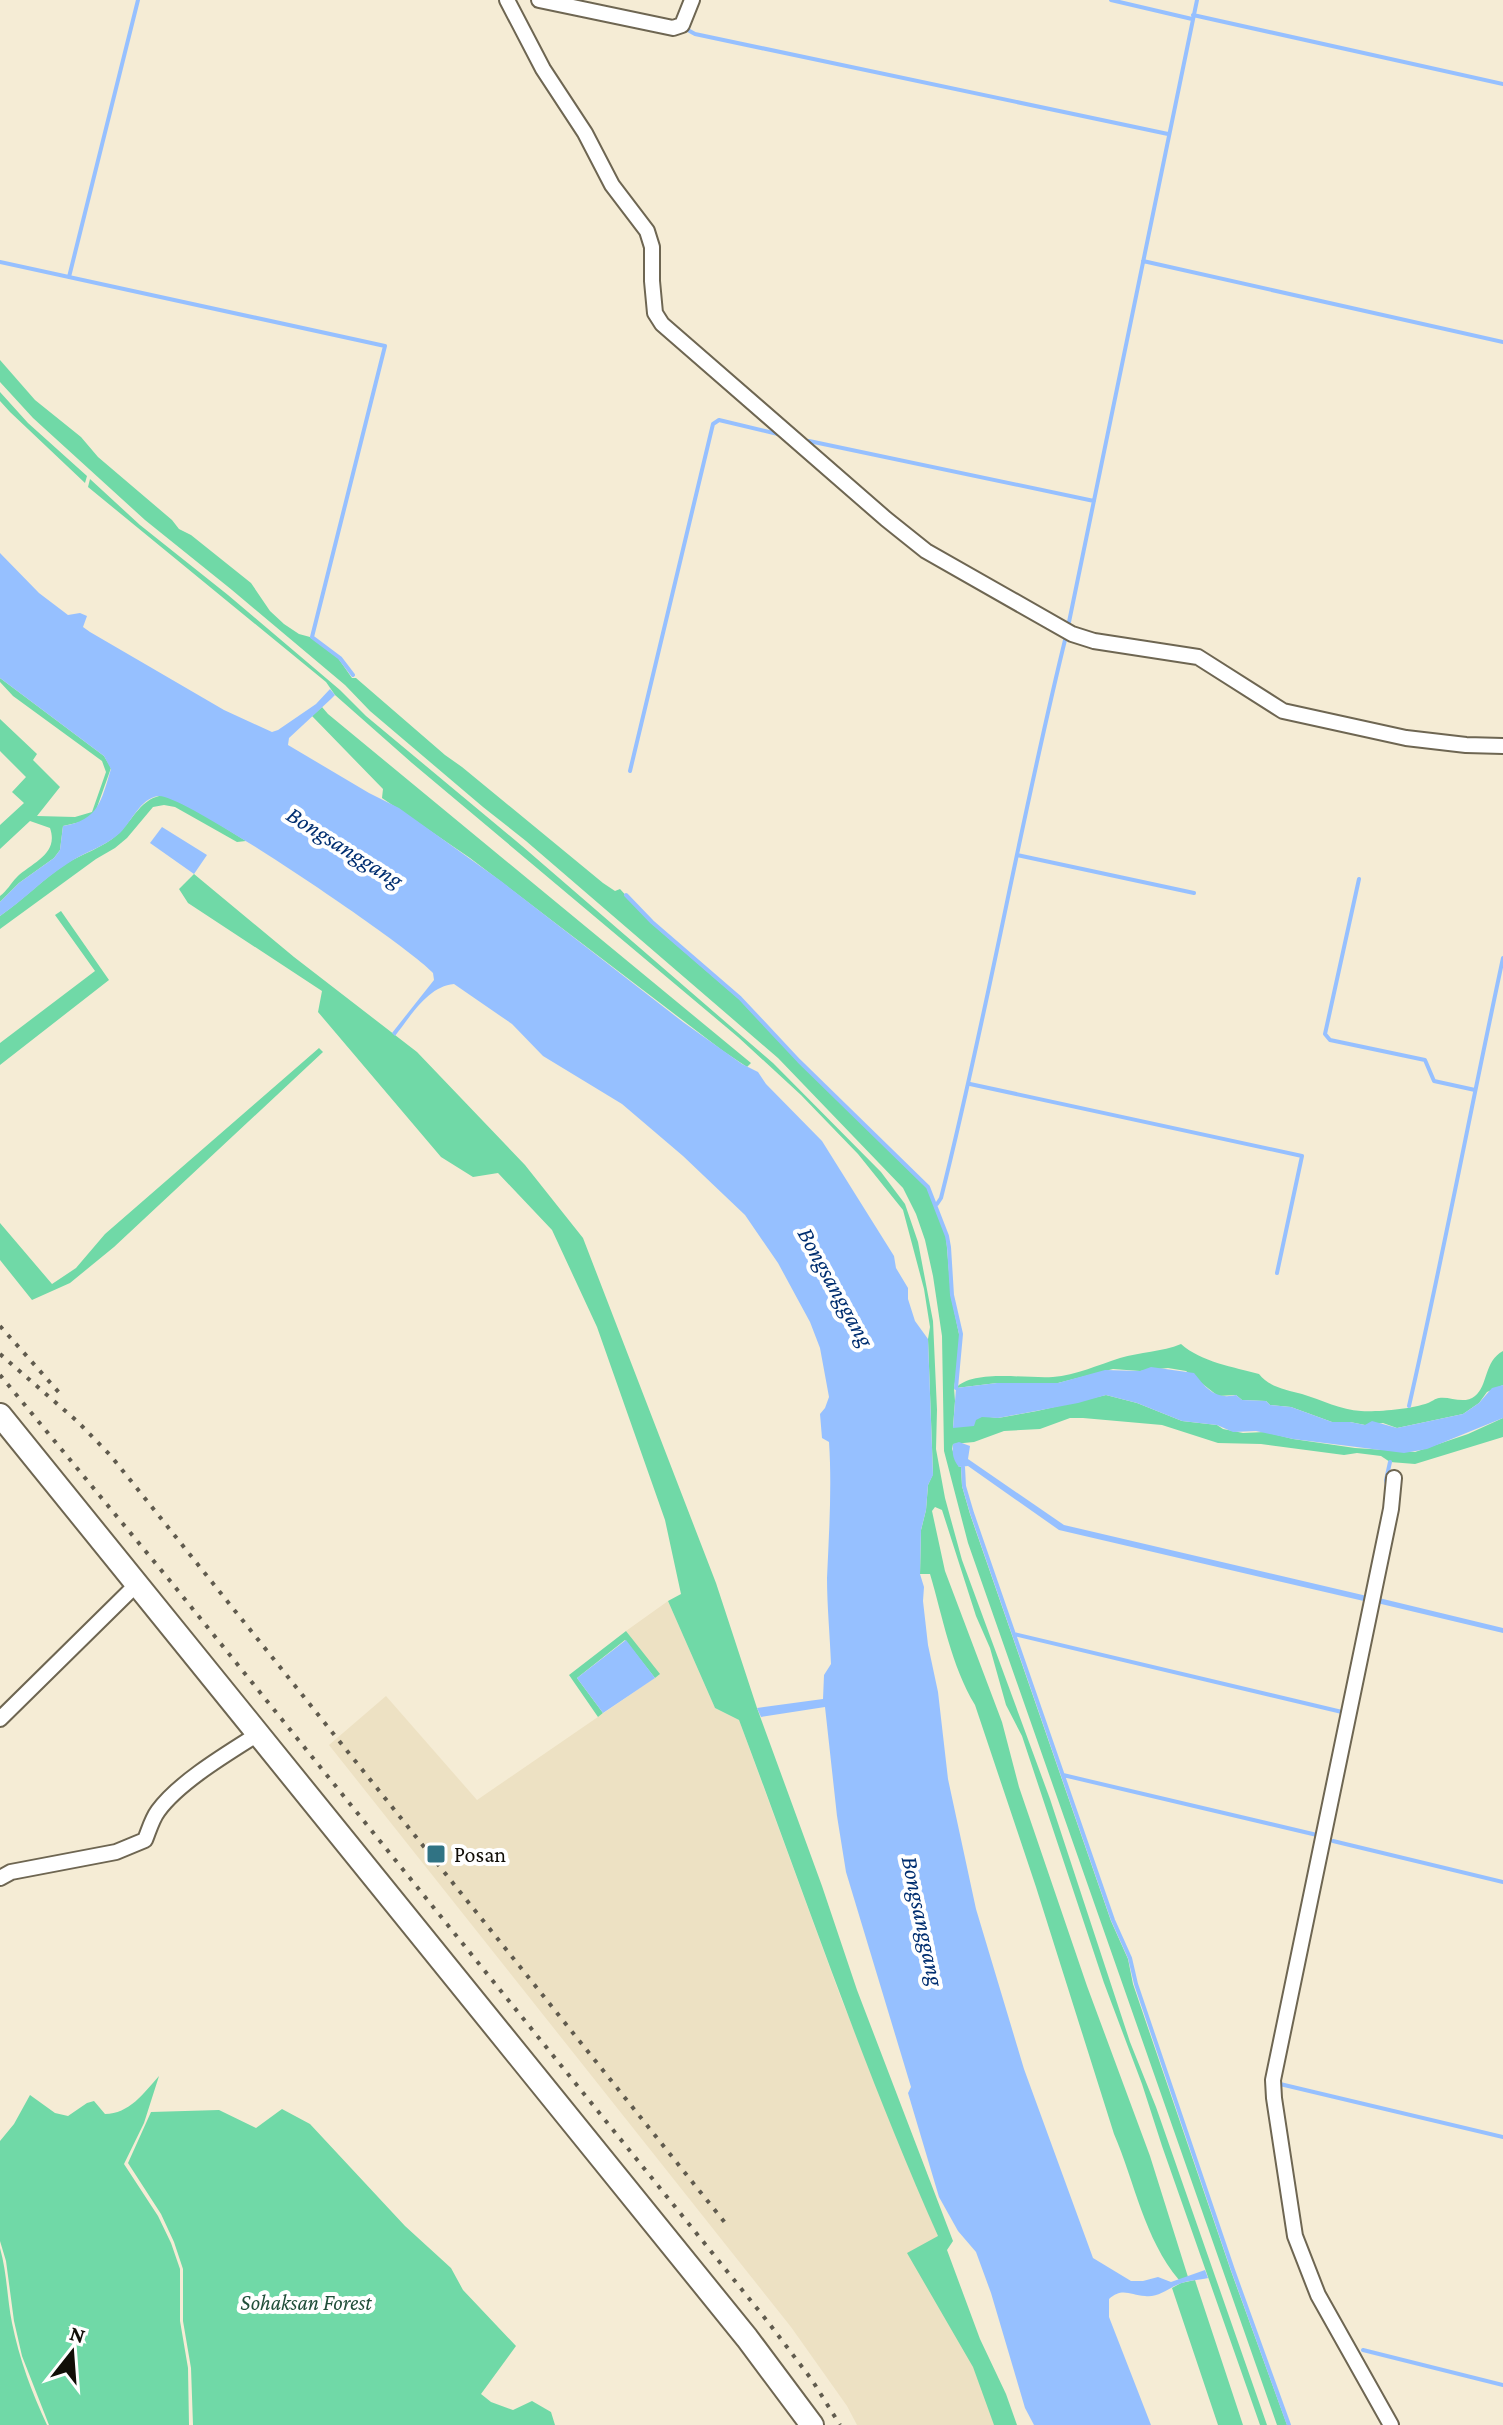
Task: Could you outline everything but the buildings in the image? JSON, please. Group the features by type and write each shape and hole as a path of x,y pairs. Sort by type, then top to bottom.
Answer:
{"main road":[{"path":"0,1415 747,2338 812,2425"}],"street":[{"path":"507,0 543,69 585,133 612,185 647,231 652,247 655,313 662,324 926,551 1072,634 1094,641 1198,657 1283,711 1406,738 1503,746"},
{"path":"539,0 673,28 682,25 692,0"},
{"path":"1391,2425 1318,2295 1295,2236 1273,2080 1391,1509 1394,1478"},
{"path":"0,1719 136,1585"},
{"path":"0,1878 11,1872 116,1852 145,1840 157,1812 174,1795 220,1758 258,1734"}],"shaded area":[{"path":"668,1601 715,1708 739,1720 841,1998 938,2236 1009,2425 857,2425 791,2327 329,1745 386,1696 477,1800 659,1675 626,1631"}],"green space":[{"path":"0,360 35,400 81,437 98,457 179,529 191,535 251,583 270,611 284,624 310,637 338,658 352,678 356,678 445,755 603,883 615,891 620,889 651,923 739,999 927,1188 946,1236 951,1296 959,1334 953,1427 982,1416 998,1418 1106,1395 1137,1403 1182,1421 1217,1425 1243,1433 1265,1432 1355,1448 1415,1452 1503,1418 1503,1437 1415,1464 1390,1462 1381,1456 1357,1453 1344,1455 1261,1444 1218,1443 1162,1425 1083,1418 1070,1418 1040,1429 1004,1431 974,1442 953,1444 970,1514 1111,1921 1128,1959 1133,1984 1287,2425 1277,2425 968,1543 944,1451 942,1336 933,1276 925,1240 903,1188 778,1058 370,711 345,685 145,520 33,418 0,382"},
{"path":"0,392 28,423 87,476 85,483 10,412 0,401"},
{"path":"90,479 140,525 340,690 366,716 773,1063 881,1172 905,1204 918,1242 933,1321 936,1449 945,1498 962,1560 1050,1799 1130,2042 1156,2107 1267,2425 1260,2425 1104,1983 1022,1736 1006,1705 990,1648 976,1616 942,1510 935,1507 932,1511 945,1571 1002,1722 1019,1787 1087,1986 1150,2156 1188,2277 1179,2280 1167,2264 1141,2210 975,1705 954,1658 930,1574 920,1574 921,1530 928,1485 933,1474 930,1327 924,1289 903,1210 858,1154 801,1095 738,1037 412,763 335,695 326,682 88,487"},
{"path":"0,678 104,756 111,768 95,813 85,821 63,826 60,850 54,858 19,883 0,902 0,896 17,877 48,851 52,837 50,828 30,821 0,849 0,825 24,803 12,792 26,777 0,751 0,719 37,754 33,760 60,787 37,816 75,817 92,812 106,772 102,761 13,696"},
{"path":"322,707 751,1063 747,1067 723,1051 470,858 382,798 383,789 312,716"},
{"path":"165,795 246,841 237,842 175,807 153,807 115,848 0,929 0,916 64,865 112,839 150,800"},
{"path":"194,874 294,957 417,1052 525,1165 583,1238 716,1583 857,1990 953,2241 947,2250 980,2339 1017,2425 994,2425 973,2367 907,2253 938,2236 859,2045 739,1720 715,1708 668,1601 681,1594 665,1520 597,1327 552,1230 498,1173 473,1177 441,1157 318,1012 322,991 188,903 179,889"},
{"path":"61,911 109,980 0,1065 0,1043 95,971 55,915"},
{"path":"319,1048 323,1052 114,1247 70,1283 32,1300 0,1260 0,1223 52,1284 76,1268 105,1234"},
{"path":"1181,1344 1208,1360 1259,1374 1279,1387 1354,1410 1404,1408 1439,1398 1471,1399 1479,1392 1492,1361 1503,1351 1503,1385 1487,1392 1479,1403 1463,1414 1397,1428 1383,1423 1332,1422 1291,1407 1270,1405 1266,1401 1242,1400 1236,1395 1218,1396 1186,1371 1168,1368 1140,1371 1113,1369 1058,1383 997,1383 956,1388 964,1382 988,1377 1062,1376"},
{"path":"626,1631 660,1674 655,1678 625,1640 577,1678 603,1713 598,1717 569,1675"},
{"path":"159,2076 144,2123 124,2164 158,2216 180,2269 180,2321 188,2368 189,2425 49,2425 22,2356 0,2241 0,2141 14,2124 30,2095 55,2113 68,2116 94,2101 105,2114 114,2113 129,2106"},
{"name":"Sohaksan Forest","path":"282,2109 310,2124 405,2226 451,2268 463,2290 516,2346 481,2394 491,2402 513,2410 532,2401 551,2412 555,2425 193,2425 191,2368 183,2321 183,2269 161,2214 128,2163 151,2112 219,2110 256,2128"},
{"path":"0,2248 18,2349 47,2425 0,2425"},
{"path":"1195,2280 1243,2425 1218,2425 1172,2288"}],"water":[{"name":"Bongsanggang","path":"0,553 39,593 68,615 80,613 87,616 83,627 90,632 224,710 272,732 316,704 330,689 335,695 289,738 288,745 399,808 501,881 683,1022 758,1072 822,1141 894,1256 896,1268 908,1288 915,1321 928,1339 933,1475 928,1485 921,1530 920,1574 948,1779 976,1909 1024,2069 1093,2258 1131,2281 1158,2277 1171,2282 1205,2270 1208,2278 1182,2283 1155,2295 1122,2293 1109,2299 1109,2317 1151,2425 1034,2425 1025,2408 976,2252 958,2231 939,2197 908,2093 911,2087 846,1872 825,1707 761,1717 757,1708 823,1699 824,1675 831,1664 827,1578 830,1459 829,1442 822,1438 820,1414 829,1397 820,1348 810,1322 778,1263 745,1215 683,1156 622,1104 543,1056 512,1024 454,984 428,996 395,1036 392,1033 434,980 433,973 384,934 296,873 175,801 158,796 146,801 114,838 58,870 0,916 0,902 60,850 63,826 84,819 97,807 111,769 104,756 0,678"},
{"path":"162,827 207,855 194,874 150,843"},
{"path":"1151,1367 1194,1373 1207,1388 1222,1396 1236,1395 1242,1400 1266,1401 1270,1405 1291,1407 1332,1422 1365,1425 1372,1421 1397,1428 1463,1414 1479,1403 1492,1388 1503,1385 1503,1418 1427,1449 1404,1453 1293,1439 1256,1431 1233,1432 1217,1425 1182,1421 1137,1403 1106,1395 998,1418 982,1417 976,1420 974,1426 953,1428 956,1388 997,1383 1058,1383 1105,1370 1140,1371"},
{"path":"959,1442 970,1446 968,1459 1064,1525 1367,1596 1368,1602 1059,1530 968,1466 959,1467 954,1459 953,1444"},
{"path":"1379,1598 1503,1628 1503,1633 1377,1603"},
{"path":"626,1640 655,1678 603,1713 577,1678"}],"waterway":[{"path":"69,277 138,0"},
{"path":"1111,0 1192,19"},
{"path":"1069,622 1197,0"},
{"path":"1193,15 1503,84"},
{"path":"686,29 695,34 1168,134"},
{"path":"1143,261 1503,342"},
{"path":"0,262 385,346 312,637 340,658 353,675"},
{"path":"630,771 713,424 719,420 782,435"},
{"path":"809,441 1094,501"},
{"path":"937,1204 958,1128 1066,636"},
{"path":"1017,855 1194,893"},
{"path":"1359,879 1325,1034 1330,1040 1425,1060 1434,1081 1475,1090"},
{"path":"626,895 652,922 740,998 799,1061 928,1187 949,1247 952,1295 961,1334 956,1388"},
{"path":"1409,1406 1503,958"},
{"path":"970,1084 1302,1156 1277,1273"},
{"path":"1388,1489 1386,1480 1390,1462"},
{"path":"963,1467 964,1486 972,1513 1113,1920 1130,1958 1136,1984 1233,2270 1289,2425"},
{"path":"1014,1634 1342,1712"},
{"path":"1063,1775 1317,1835"},
{"path":"1333,1841 1503,1882"},
{"path":"1280,2084 1503,2137"},
{"path":"1363,2350 1503,2385"}],"railway":[{"path":"0,1326 63,1397"},
{"path":"0,1354 78,1422 111,1456 726,2224"},
{"path":"0,1375 171,1582 768,2322 812,2380 840,2425"}],"place":[{"name":"Posan","path":"436,1854"}]}
